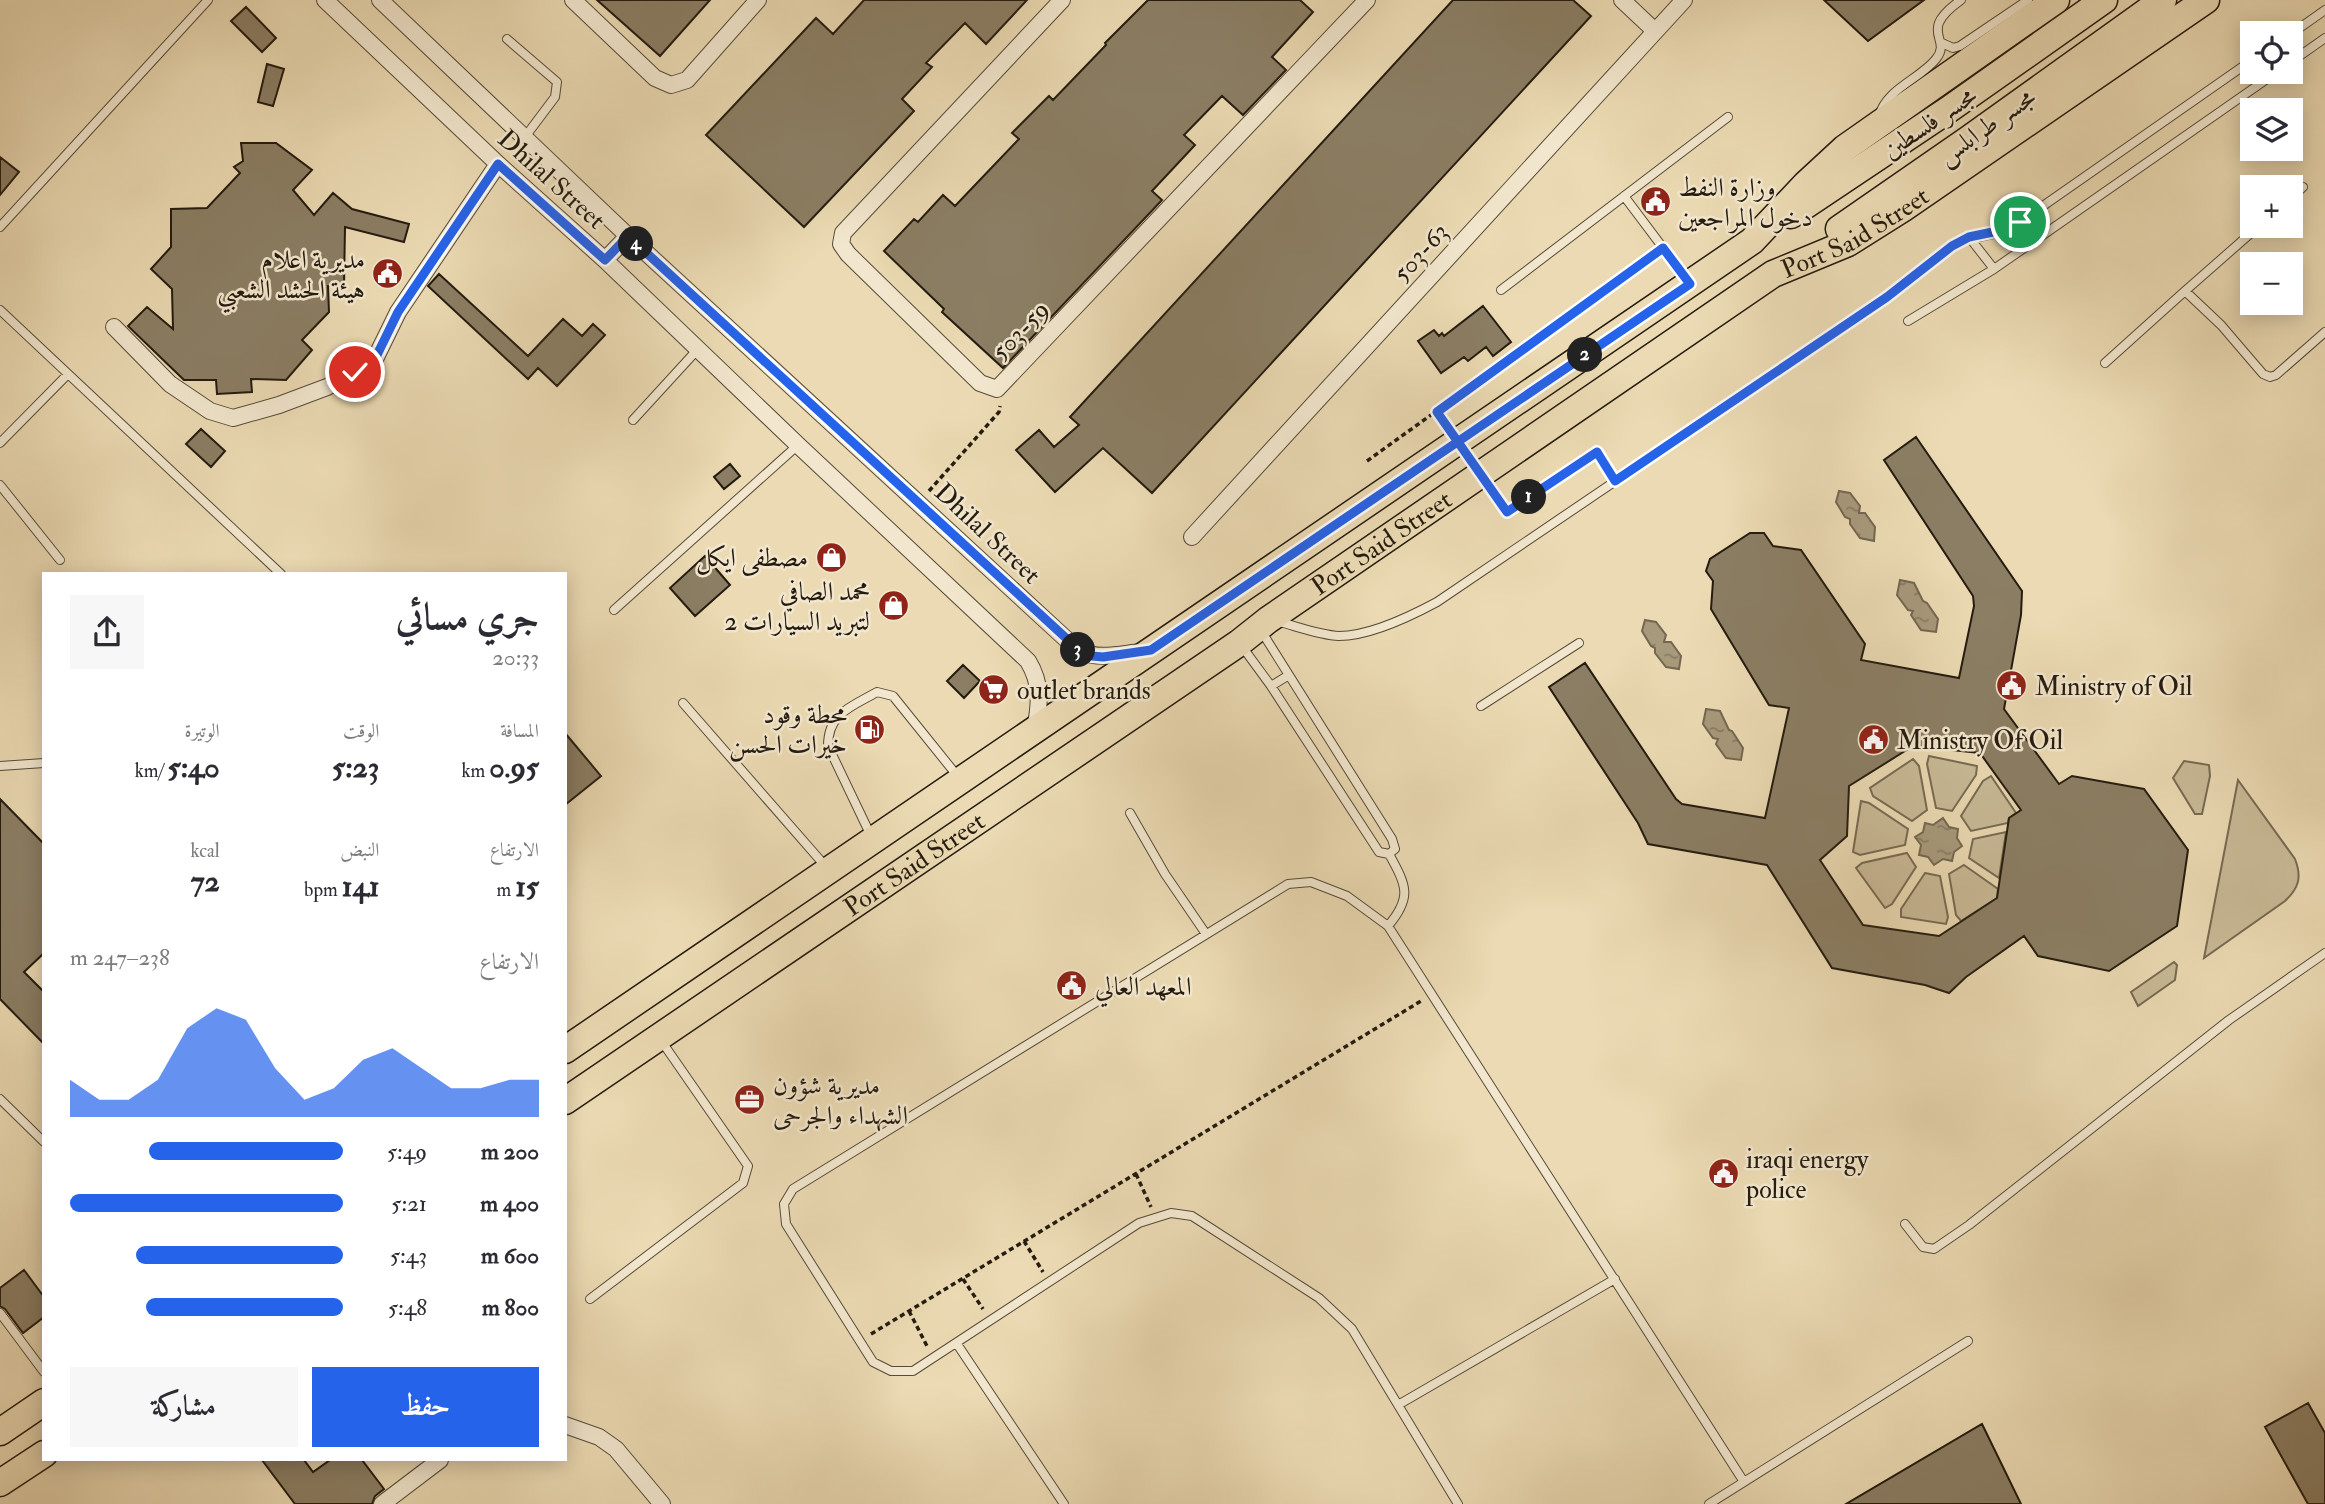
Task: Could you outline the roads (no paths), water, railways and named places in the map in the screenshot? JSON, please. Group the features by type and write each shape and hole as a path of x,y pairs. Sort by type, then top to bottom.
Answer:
{"main road":[{"name":"Port Said Street","path":"567,1048 1752,241 1806,184 1845,148 2056,0"},
{"name":"مجسر فلسطين","path":"1752,241 1948,110 2104,0"},
{"name":"مجسر طرابلس","path":"1773,274 1969,139 2163,0"},
{"name":"Port Said Street","path":"567,1100 1773,274 1848,243 1902,209 2206,0"},
{"path":"0,1432 42,1403"},
{"path":"0,1483 42,1455"}],"street":[{"name":"Dhilal Street","path":"325,0 1028,660 1037,675 1040,690 1035,731"},
{"name":"Dhilal Street","path":"380,0 628,236 1079,650 1092,656 1103,657 1151,650"},
{"path":"573,0 655,78 671,85 687,80 758,0"},
{"name":"503-59","path":"1062,0 843,233 841,244 848,254 980,383 997,389 1367,0"},
{"path":"1622,0 1655,31"},
{"name":"503-63","path":"1192,537 1684,0"},
{"path":"114,327 170,384 210,411 233,418 327,387 376,357 398,312 498,164"},
{"path":"605,260 628,236"},
{"path":"567,1426 611,1444 633,1466 662,1504"},
{"path":"382,1504 439,1461"}],"lane":[{"path":"0,226 208,0"},
{"path":"1877,126 1885,101 1933,62 1941,52 1942,43 1936,29 1938,19 1961,0"},
{"path":"1942,43 1953,48 1960,46 2028,0"},
{"path":"2303,26 2325,10"},
{"path":"2303,54 2325,38"},
{"path":"507,39 557,82 555,97 525,136"},
{"path":"1255,630 1355,635 1418,613 1887,297 1952,246 1969,237 1993,234 2020,222 2240,68"},
{"path":"1908,321 1994,269 2260,84"},
{"path":"1501,290 1728,117"},
{"path":"1624,196 1690,284"},
{"path":"1969,237 1994,269"},
{"path":"2105,363 2245,238"},
{"path":"2185,291 2221,324 2263,374 2270,377 2276,375 2325,332"},
{"path":"0,310 279,572"},
{"path":"633,420 698,349"},
{"path":"0,443 68,374"},
{"path":"614,610 798,445"},
{"path":"0,485 60,560"},
{"path":"1255,630 1289,675 1392,839 1395,849 1389,855"},
{"path":"1255,630 1271,686 1379,852 1389,855 1400,875 1405,892 1402,910 1388,926"},
{"path":"1481,706 1579,643"},
{"path":"1271,686 1289,675"},
{"path":"874,841 828,746 828,730 840,713 877,692 893,696 961,781"},
{"path":"683,704 829,870"},
{"path":"0,766 42,763"},
{"path":"1130,813 1165,874 1206,934"},
{"path":"1458,1504 1352,1329 1319,1298 1192,1216 1171,1213 1139,1223 913,1371 891,1371 873,1362 786,1224 784,1204 793,1189 1206,934 1288,884 1311,882 1347,896 1388,926 1744,1482"},
{"path":"1905,1224 1923,1247 1934,1249 1969,1225 2230,1020 2325,953"},
{"path":"590,1299 743,1183 746,1174 748,1166 659,1037"},
{"path":"0,1099 42,1140"},
{"path":"1398,1405 1615,1279"},
{"path":"0,1313 42,1369"},
{"path":"1709,1504 1968,1342"},
{"path":"957,1344 1064,1504"}],"water":[{"path":"1839,491 1850,493 1860,506 1859,513 1865,513 1875,527 1874,541 1860,538 1850,524 1850,519 1845,517 1836,502"},
{"path":"1900,580 1914,583 1923,601 1938,619 1936,632 1921,630 1911,615 1913,611 1908,610 1897,595"},
{"path":"1645,620 1656,622 1666,635 1664,642 1671,642 1681,656 1679,669 1666,667 1655,653 1655,648 1642,631"},
{"path":"1706,709 1720,711 1729,730 1743,748 1741,760 1726,758 1716,744 1718,739 1713,738 1703,724"},
{"path":"1943,818 1949,827 1958,829 1957,838 1962,846 1954,852 1952,861 1943,859 1934,865 1928,857 1919,855 1921,845 1915,837 1923,832 1925,823 1933,825"}],"place":[{"name":"وزارة النفط دخول المراجعين","path":"1655,202"},
{"name":"مديرية اعلام هيئة الحشد الشعبي","path":"388,274"},
{"name":"مصطفى ايكل","path":"831,557"},
{"name":"محمد الصافي لتبريد السيارات 2","path":"893,606"},
{"name":"Ministry of Oil","path":"2012,686"},
{"name":"outlet brands","path":"994,690"},
{"name":"محطة وقود خيرات الحسن","path":"870,729"},
{"name":"Ministry Of Oil","path":"1874,740"},
{"name":"المعهد العالي","path":"1072,986"},
{"name":"مديرية شؤون الشهداء والجرحى","path":"750,1100"},
{"name":"iraqi energy police","path":"1723,1174"}]}
